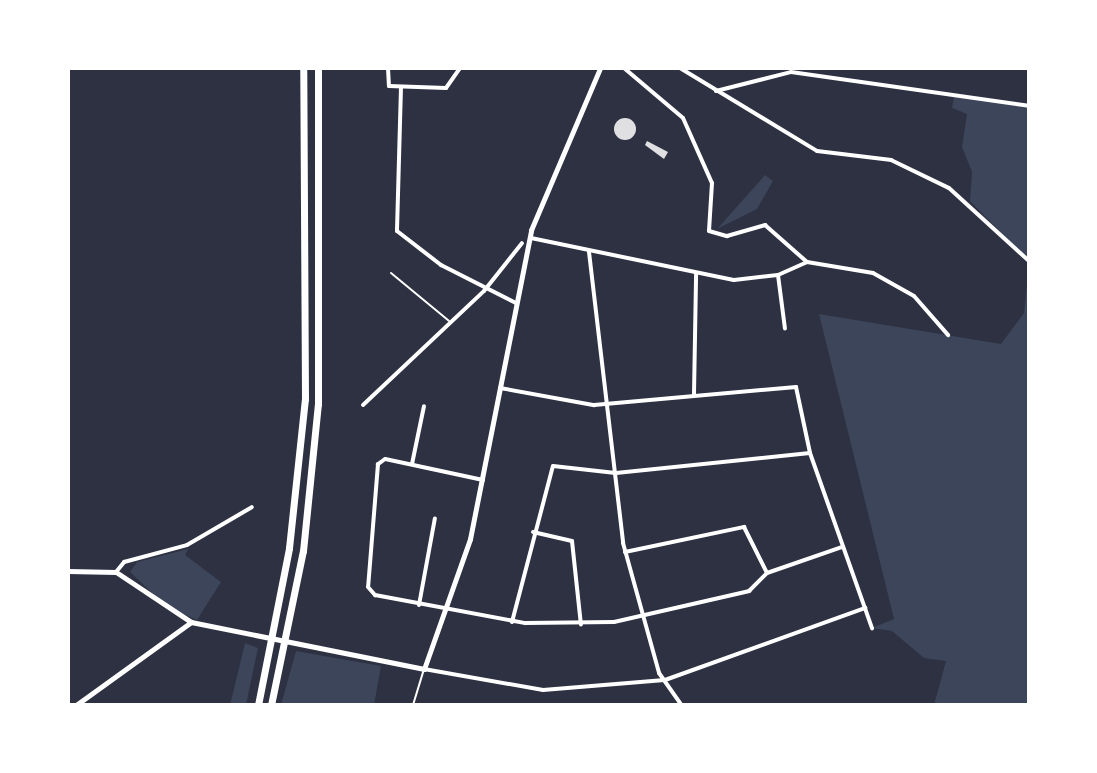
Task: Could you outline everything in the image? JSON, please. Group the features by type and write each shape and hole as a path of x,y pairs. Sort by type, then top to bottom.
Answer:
{"highway":[{"path":"258,705 289,548 305,399 303,68"},
{"path":"271,705 303,551 317,419 323,235 318,68"}],"street":[{"path":"388,68 389,86 446,88 460,68"},
{"path":"424,669 445,611 483,480 531,238 600,68"},
{"path":"624,68 683,118 712,183 705,224 727,236 753,226 775,228 807,262 891,281 924,305 948,335"},
{"path":"680,68 817,151 891,160 939,182 970,201 1029,261"},
{"path":"716,91 791,72 1029,106"},
{"path":"401,87 397,231 484,291 519,304"},
{"path":"531,238 696,274 778,275 807,262"},
{"path":"363,405 484,291 522,243"},
{"path":"589,252 603,401 616,473 625,552 642,619 665,680 681,705"},
{"path":"694,394 696,274"},
{"path":"778,275 785,329"},
{"path":"500,388 603,401 796,387 810,453 872,628"},
{"path":"412,464 424,406"},
{"path":"512,622 547,469 616,473 810,453"},
{"path":"483,480 412,464 378,464 368,587 375,595 512,622 581,625 642,619 749,591 767,573 842,547"},
{"path":"116,572 124,562 187,545 252,507"},
{"path":"419,605 435,518"},
{"path":"625,552 744,527 767,573"},
{"path":"532,532 572,541 581,625"},
{"path":"68,571 116,572 191,622 543,690 665,680 865,608"},
{"path":"76,705 191,622"}],"lane":[{"path":"391,273 450,322"},
{"path":"413,705 424,669"}],"shaded area":[{"path":"954,96 1029,106 1029,261 970,201 972,172 962,147 967,114 952,108"},
{"path":"765,175 773,181 757,209 717,229"},
{"path":"1029,263 1029,705 934,705 946,661 924,658 892,631 872,628 894,619 819,314 1001,344 1024,313"},
{"path":"188,549 185,555 221,582 197,620 167,607 130,572 137,562"},
{"path":"245,643 258,648 246,705 230,705"},
{"path":"296,651 381,666 374,705 281,705"}],"building":[{"path":"625,118 633,121 636,129 633,137 625,140 617,137 614,129 617,121"},
{"path":"647,141 668,152 664,159 645,145"}]}
